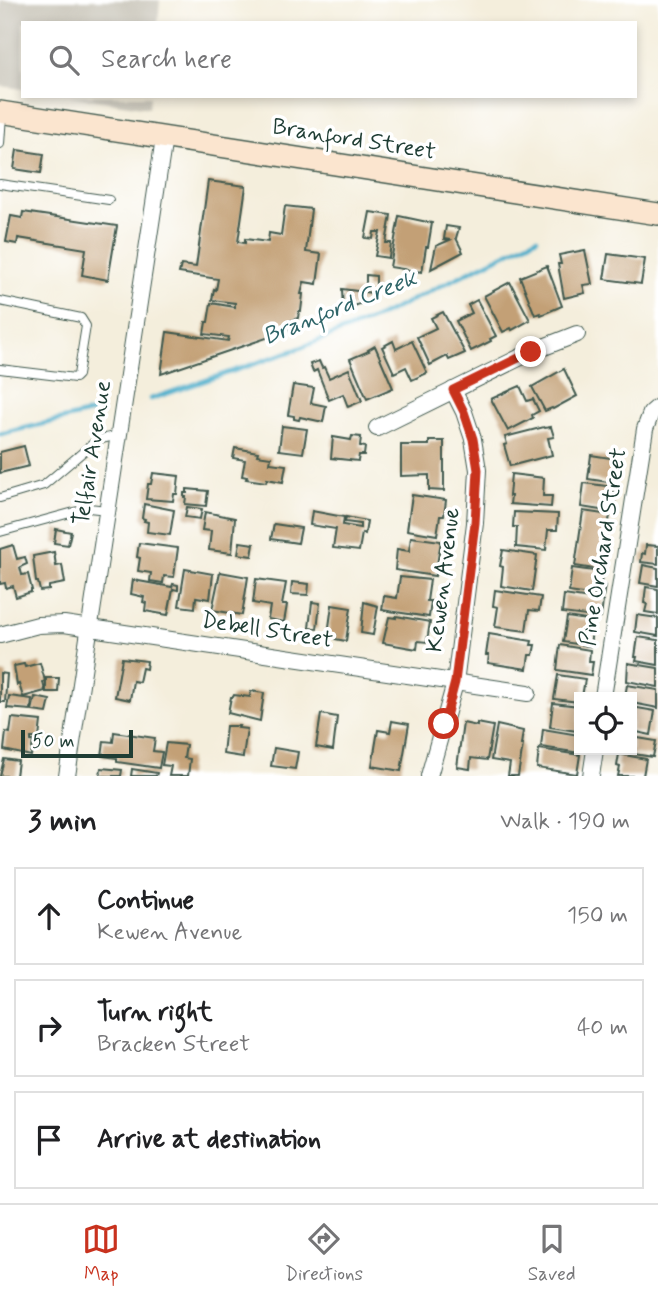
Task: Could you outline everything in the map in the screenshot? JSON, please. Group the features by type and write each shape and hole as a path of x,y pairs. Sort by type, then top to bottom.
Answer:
{"main road":[{"name":"Branford Street","path":"1,112 658,214"}],"street":[{"name":"Telfair Avenue","path":"67,776 164,138"},
{"path":"377,428 531,352 577,334"},
{"name":"Kewen Avenue","path":"429,776 455,682 475,523 478,470 473,439 453,390"},
{"name":"Pine Orchard Street","path":"604,692 645,429 651,413 658,407"},
{"name":"Debell Street","path":"0,635 53,623 90,627 528,693"},
{"path":"591,776 594,755"}],"lane":[{"path":"0,144 1,112"},
{"path":"0,184 109,200"},
{"path":"0,301 81,318 86,326 78,375 75,378 0,369"},
{"path":"0,498 44,485 97,440 119,435"},
{"path":"0,533 89,508 107,510"}],"shaded area":[{"path":"0,0 160,0 158,21 21,21 21,89 0,86"},
{"path":"82,98 150,98 149,108"}],"building":[{"path":"17,150 44,154 41,173 14,169"},
{"path":"208,181 246,186 238,242 245,243 245,239 268,242 269,233 281,235 285,206 311,209 306,252 321,254 317,284 304,282 301,311 298,318 290,321 287,331 161,374 167,332 228,341 229,337 204,334 211,303 235,307 235,303 212,300 218,279 179,273 181,265 196,267"},
{"path":"23,212 117,226 108,280 82,275 86,249 18,238 17,244 6,242 11,216 22,218"},
{"path":"370,212 391,215 386,243 391,243 389,258 375,256 380,232 374,232 373,239 365,238"},
{"path":"399,216 432,223 422,272 390,267"},
{"path":"446,226 459,228 456,238 463,252 431,269 436,246 450,240 444,239"},
{"path":"585,250 592,284 583,285 585,293 564,298 559,255"},
{"path":"608,254 645,259 641,284 604,279"},
{"path":"547,266 562,306 535,315 520,277"},
{"path":"366,275 376,276 376,289 366,289"},
{"path":"510,282 530,320 503,332 484,296"},
{"path":"342,289 372,293 373,299 343,310"},
{"path":"477,300 496,336 471,351 456,321 472,313 468,305"},
{"path":"443,312 465,353 449,360 447,356 430,365 417,337 436,328 431,318"},
{"path":"393,341 396,349 412,341 427,373 412,380 406,367 394,373 382,347"},
{"path":"375,346 393,388 367,399 350,359"},
{"path":"319,361 329,378 349,369 362,401 348,407 343,394 329,400 317,370 313,372 310,364"},
{"path":"564,369 577,396 545,411 532,387"},
{"path":"293,385 314,388 311,403 326,406 323,422 300,417 299,420 294,419 294,416 288,415"},
{"path":"520,386 527,401 533,399 539,411 532,415 533,418 508,431 491,399"},
{"path":"282,426 307,429 303,453 279,450"},
{"path":"551,427 554,437 548,438 552,455 510,466 504,445 507,444 505,437"},
{"path":"352,436 361,437 360,446 365,447 364,455 359,455 358,461 331,458 333,437 351,440"},
{"path":"429,441 444,441 444,491 429,490 429,475 401,476 401,445 429,445"},
{"path":"24,446 29,466 0,473 0,452"},
{"path":"235,448 258,452 257,455 271,457 270,463 286,465 283,482 246,479 247,477 242,476 245,460 233,458"},
{"path":"591,455 617,459 615,483 588,479"},
{"path":"153,473 179,476 177,494 174,494 173,501 146,499"},
{"path":"511,474 544,478 543,496 552,496 551,507 510,504"},
{"path":"584,483 614,487 613,512 581,507"},
{"path":"187,489 208,491 206,506 185,504 184,493 187,493"},
{"path":"412,495 446,500 437,535 407,530"},
{"path":"144,504 174,510 170,535 147,532 148,522 142,518"},
{"path":"187,507 202,509 200,519 185,517"},
{"path":"312,511 344,517 343,525 360,528 360,524 345,522 346,517 367,521 359,551 333,548 336,529 310,525"},
{"path":"583,511 610,515 606,540 602,539 601,543 605,543 601,570 575,566"},
{"path":"205,512 235,518 232,553 209,550 211,531 202,530"},
{"path":"514,512 558,514 557,530 548,530 546,550 516,547 517,527 513,527"},
{"path":"274,524 301,528 298,543 271,539"},
{"path":"56,529 71,532 68,545 54,543"},
{"path":"411,537 441,541 435,576 395,570 397,549 409,551"},
{"path":"240,542 254,544 252,556 238,554"},
{"path":"139,543 178,548 174,577 164,576 163,583 150,581 151,573 138,571"},
{"path":"13,545 17,559 25,557 27,564 20,567 22,575 28,574 32,590 16,597 13,586 6,588 5,583 0,584 0,549"},
{"path":"646,545 658,546 658,564 641,562"},
{"path":"503,550 537,555 532,591 501,586 503,567 500,566"},
{"path":"54,552 56,566 62,565 65,583 40,591 36,582 33,556"},
{"path":"643,565 658,568 658,586 640,583"},
{"path":"572,568 602,572 601,585 605,585 603,597 569,592"},
{"path":"185,569 213,574 210,599 196,597 195,608 179,606"},
{"path":"220,572 248,577 242,615 212,610"},
{"path":"400,577 430,580 427,601 431,601 429,617 382,610 384,596 397,598"},
{"path":"256,579 286,583 282,605 287,605 284,622 268,619 270,606 253,603"},
{"path":"133,580 172,587 173,584 178,585 178,590 173,589 168,615 145,611 144,597 131,594"},
{"path":"292,582 309,584 308,595 291,594"},
{"path":"646,587 658,589 658,614 645,612"},
{"path":"495,590 541,597 539,611 529,610 526,631 495,627 498,607 493,606"},
{"path":"564,595 603,601 601,618 562,613"},
{"path":"312,602 320,603 317,629 309,628"},
{"path":"364,602 378,606 373,635 361,633"},
{"path":"332,605 351,608 346,641 335,639 336,635 328,634"},
{"path":"637,615 658,618 658,636 635,632"},
{"path":"389,617 430,622 427,642 418,641 417,649 383,643"},
{"path":"567,617 593,621 590,646 563,642"},
{"path":"489,634 532,641 531,645 535,645 533,655 529,655 527,669 488,663 489,655 486,655"},
{"path":"638,637 658,640 658,665 636,661"},
{"path":"560,645 590,650 589,662 593,662 591,675 557,670"},
{"path":"122,658 147,661 146,669 142,668 139,682 133,681 130,700 115,697"},
{"path":"40,663 45,691 23,697 19,684 17,685 14,666 24,664 25,667"},
{"path":"628,663 658,668 658,687 627,681"},
{"path":"0,673 7,674 5,702 0,702"},
{"path":"558,675 585,679 583,692 574,692 574,701 554,699"},
{"path":"46,678 59,678 58,692 46,692"},
{"path":"627,685 658,690 658,708 637,704 637,692 626,692"},
{"path":"251,691 264,693 260,721 228,713 231,697 250,697"},
{"path":"9,696 32,699 31,710 7,708"},
{"path":"35,697 50,700 47,713 32,711"},
{"path":"553,703 574,705 574,731 550,727"},
{"path":"637,708 655,711 651,735 637,732"},
{"path":"321,714 337,717 333,750 316,747"},
{"path":"12,718 41,721 39,738 31,738 31,756 4,750 6,732 10,733"},
{"path":"392,721 409,724 401,771 372,766 378,730 390,732"},
{"path":"463,723 493,726 487,760 471,758 470,769 457,767"},
{"path":"497,725 523,731 518,776 508,776 510,763 491,760"},
{"path":"226,726 247,729 243,757 223,754"},
{"path":"543,729 574,734 574,752 541,747"},
{"path":"114,732 155,738 153,751 162,752 159,768 117,762 117,758 102,756 104,741 113,742"},
{"path":"637,738 656,741 653,757 637,754"},
{"path":"166,743 186,745 184,758 190,759 188,776 169,776 171,766 162,765"},
{"path":"274,748 298,752 295,769 271,766"},
{"path":"539,749 580,755 577,774 537,768"},
{"path":"619,755 646,759 643,776 618,776 620,767 617,766"},
{"path":"4,759 18,761 16,776 0,776"},
{"path":"101,768 122,770 121,776 100,776"},
{"path":"132,769 157,773 156,776 131,776"}],"waterway":[{"name":"Branford Creek","path":"151,399 295,350 378,317 537,238"},
{"name":"Branford Creek","path":"0,434 94,412"}],"route":[{"path":"444,724 455,682 475,523 478,470 473,439 453,390 531,352"}]}
